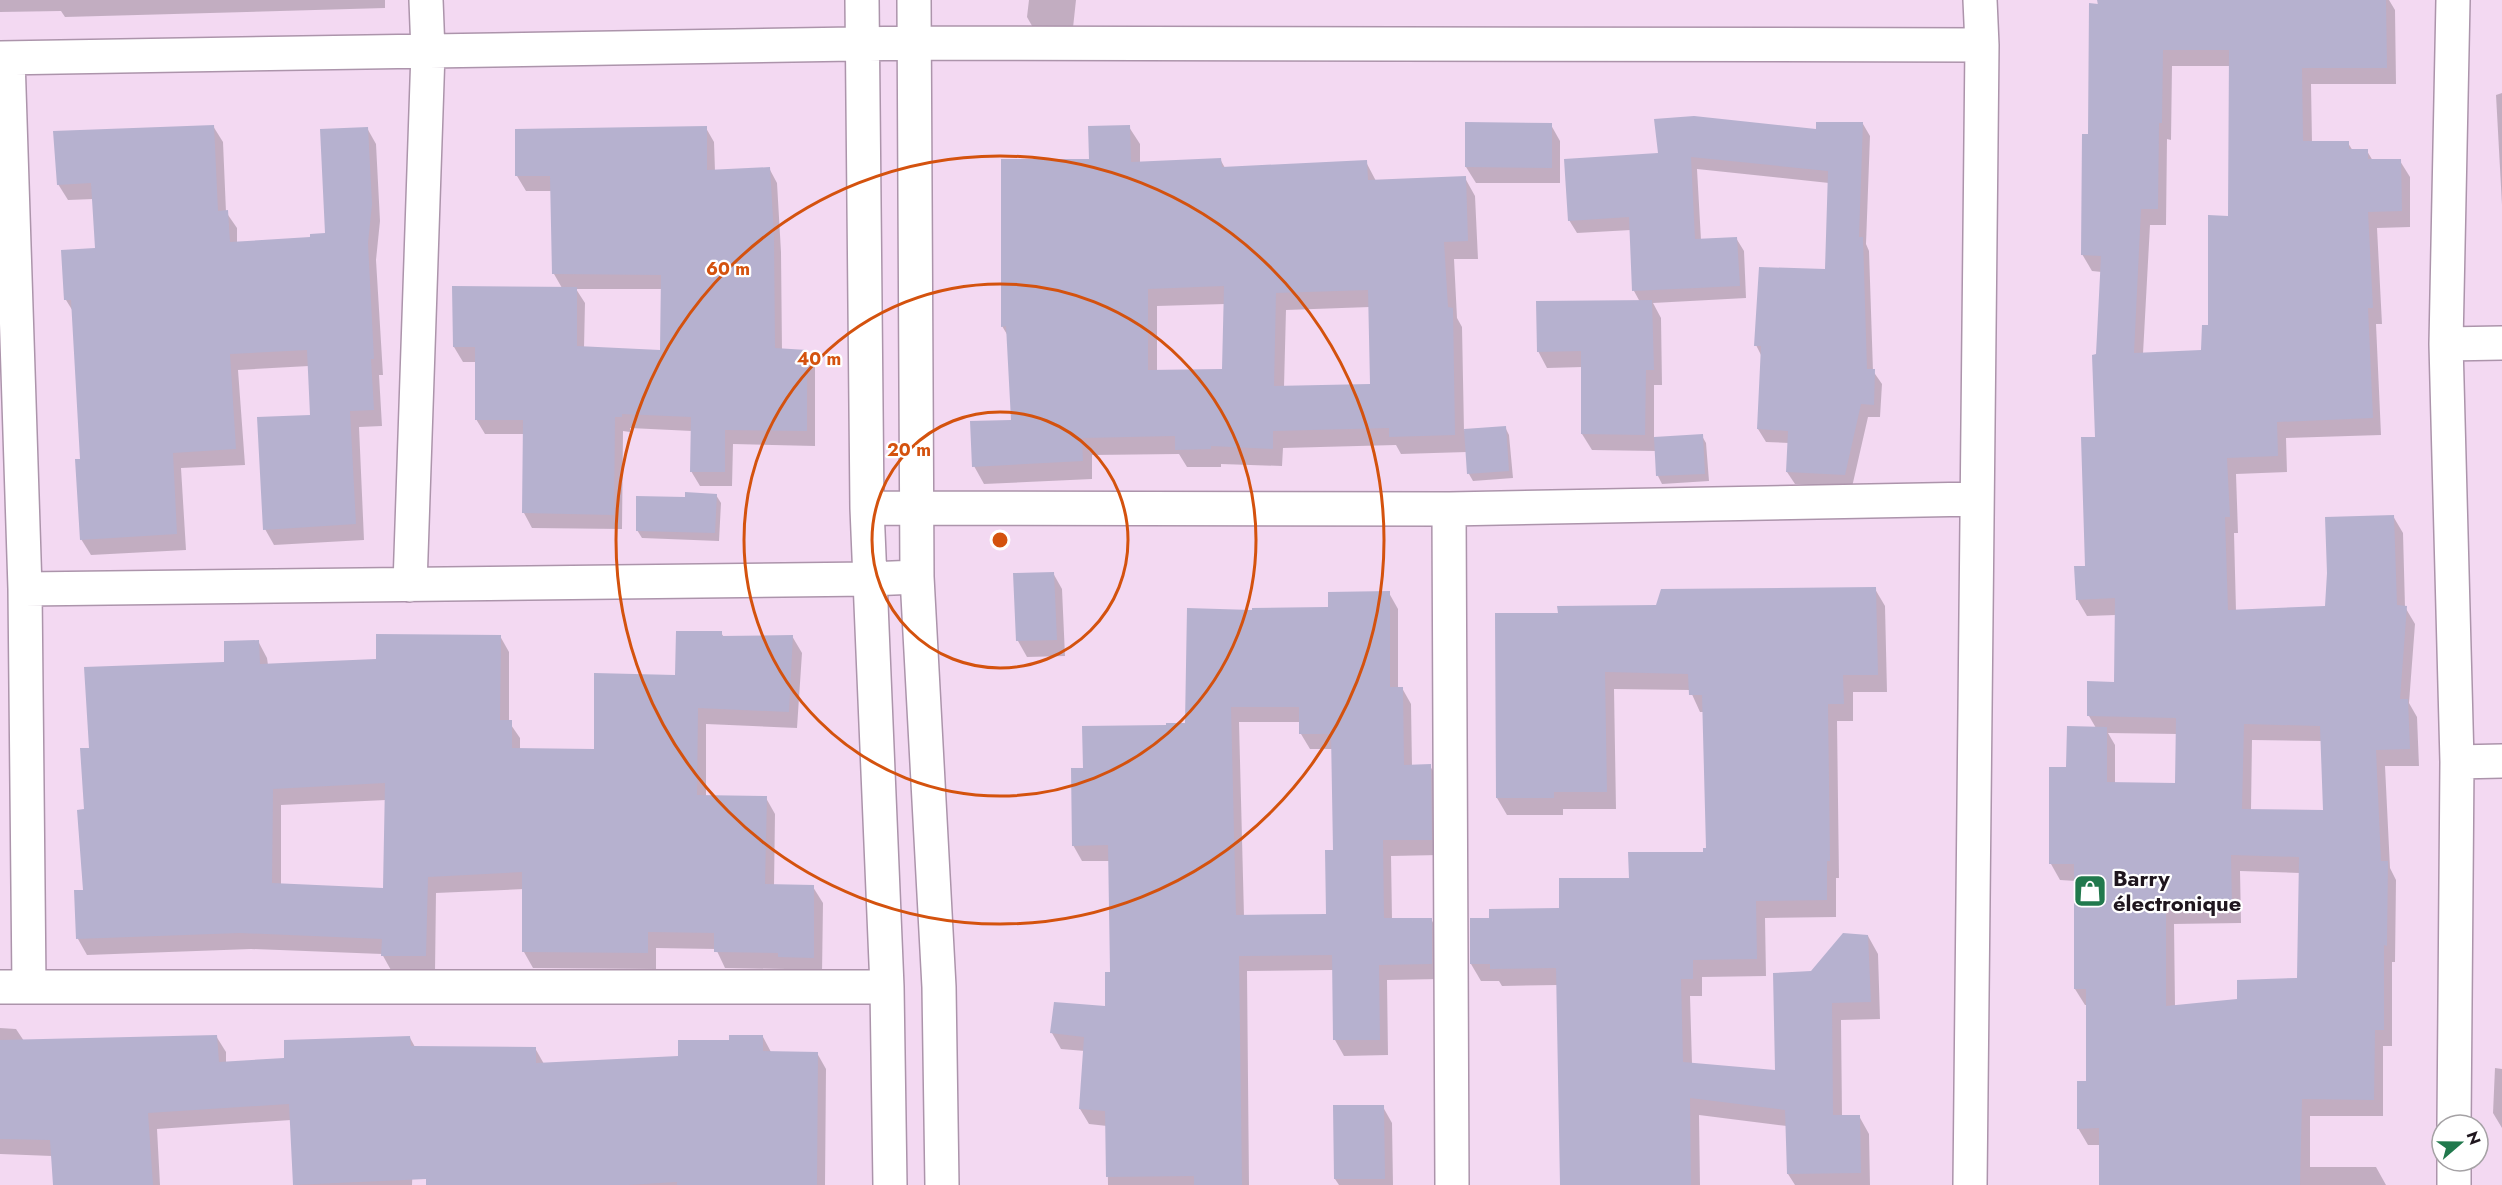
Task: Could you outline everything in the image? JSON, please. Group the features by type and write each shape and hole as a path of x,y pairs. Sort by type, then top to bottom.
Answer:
{"street":[{"path":"410,585 428,52 426,0"},
{"path":"862,0 868,579 887,987 890,1185"},
{"path":"914,0 916,577 939,987 942,1185"},
{"path":"1970,1185 1982,45 1980,0"},
{"path":"2453,0 2446,344 2457,762 2454,1113"},
{"path":"887,987 15,986 26,588 4,58 915,43 1982,45"},
{"path":"2446,344 2502,343"},
{"path":"867,508 1449,509 1976,499"},
{"path":"1449,509 1452,1185"},
{"path":"26,588 916,577"},
{"path":"2457,762 2502,761"}],"building":[{"path":"2097,0 2386,0 2387,68 2302,68 2303,141 2349,141 2349,149 2368,149 2368,159 2401,159 2402,211 2368,212 2373,308 2368,308 2373,418 2277,422 2278,456 2227,458 2230,517 2225,517 2228,610 2325,606 2327,573 2325,517 2394,515 2397,605 2407,606 2400,699 2408,699 2410,749 2376,750 2381,861 2388,861 2387,946 2384,945 2384,1030 2375,1030 2374,1100 2302,1099 2300,1185 2099,1185 2099,1128 2077,1129 2077,1081 2086,1081 2086,989 2074,989 2074,864 2049,864 2049,767 2066,767 2067,726 2107,727 2107,782 2175,783 2176,718 2087,716 2087,681 2114,682 2115,598 2076,600 2074,566 2085,566 2081,437 2095,437 2092,355 2096,354 2101,256 2081,255 2082,134 2088,134 2089,3 2098,4","holes":["2163,50 2229,50 2228,216 2208,215 2208,325 2202,325 2201,350 2134,353 2141,209 2158,209","2244,724 2320,726 2323,810 2242,809","2231,855 2299,857 2297,978 2237,980 2237,999 2166,1006 2166,908 2232,907"]},
{"path":"1694,116 1816,129 1816,122 1863,122 1859,237 1863,237 1867,369 1875,369 1874,405 1861,404 1845,475 1786,472 1788,431 1757,429 1761,346 1754,346 1759,267 1825,269 1828,171 1691,157 1695,239 1737,237 1740,286 1632,291 1629,217 1568,221 1564,159 1658,153 1654,119"},
{"path":"1465,122 1552,123 1552,168 1465,167"},
{"path":"214,125 218,211 228,210 230,242 310,237 310,234 325,233 320,129 368,127 372,204 368,243 374,359 371,359 374,410 350,411 356,524 263,530 257,417 310,415 307,350 230,354 236,449 173,453 177,534 80,540 75,459 80,459 71,300 64,300 61,250 95,248 91,183 57,185 53,131"},
{"path":"1130,125 1131,162 1221,158 1222,167 1367,160 1368,180 1466,176 1468,241 1444,242 1448,307 1453,308 1455,435 1389,437 1389,428 1273,431 1273,449 1211,446 1211,449 1175,450 1175,436 1082,438 1083,461 972,467 970,421 1011,420 1006,326 1001,327 1001,159 1089,159 1088,126","holes":["1224,286 1222,369 1148,370 1148,289","1368,290 1370,384 1274,386 1276,293"]},
{"path":"707,126 707,170 770,167 774,236 775,348 807,350 807,431 725,430 725,472 690,472 691,417 622,414 622,417 615,417 614,515 522,513 523,420 475,420 475,347 453,347 452,286 577,287 577,346 660,350 661,275 552,274 550,176 515,176 515,129"},
{"path":"1652,300 1654,370 1646,370 1645,435 1581,434 1581,351 1537,352 1536,301"},
{"path":"1506,426 1509,471 1467,474 1464,429"},
{"path":"1703,434 1705,474 1656,476 1654,437"},
{"path":"685,492 717,494 715,533 636,531 636,496 685,497"},
{"path":"1054,572 1057,640 1016,641 1013,573"},
{"path":"1876,587 1878,675 1843,675 1844,704 1828,704 1830,861 1827,861 1827,900 1756,901 1757,959 1693,960 1693,979 1681,979 1683,1062 1775,1070 1773,973 1811,971 1843,933 1868,935 1871,1002 1832,1003 1833,1115 1860,1115 1861,1173 1787,1174 1785,1110 1690,1098 1691,1185 1560,1185 1556,968 1490,969 1490,964 1470,964 1470,918 1489,918 1489,909 1559,908 1559,878 1629,878 1628,852 1703,852 1703,848 1706,848 1702,695 1689,695 1688,674 1605,672 1607,792 1554,792 1554,798 1496,798 1495,613 1558,613 1557,606 1656,605 1661,589"},
{"path":"1390,591 1390,687 1403,687 1404,765 1431,764 1432,840 1383,840 1384,918 1432,918 1432,964 1379,965 1380,1040 1333,1040 1332,955 1239,956 1242,1185 1194,1185 1194,1176 1106,1177 1105,1111 1079,1109 1084,1037 1050,1033 1054,1002 1105,1006 1105,972 1110,972 1108,845 1072,846 1071,768 1083,768 1082,726 1185,723 1187,608 1252,610 1252,608 1328,607 1328,592","holes":["1231,707 1299,707 1299,734 1331,734 1333,850 1325,850 1326,914 1236,915"]},
{"path":"676,631 722,631 722,636 793,635 789,712 698,708 697,795 767,796 765,884 814,885 814,958 778,957 778,953 714,952 714,933 648,932 648,953 522,952 522,872 428,877 426,956 381,956 382,939 240,933 76,939 74,890 83,890 77,810 84,809 80,748 89,748 84,667 224,662 224,641 259,640 260,664 376,659 376,634 501,635 500,720 512,720 512,748 594,749 594,673 675,675","holes":["385,783 383,888 272,883 273,789"]},
{"path":"217,1035 219,1062 284,1058 284,1040 410,1036 411,1046 536,1047 536,1063 678,1056 678,1040 729,1040 729,1035 763,1035 763,1051 818,1052 817,1185 677,1185 677,1182 627,1185 426,1185 426,1179 293,1185 289,1104 148,1113 153,1185 53,1185 50,1140 0,1139 0,1040"},
{"path":"1333,1105 1384,1105 1385,1179 1334,1179"}],"place":[{"name":"Barry électronique","path":"2090,891"}]}
